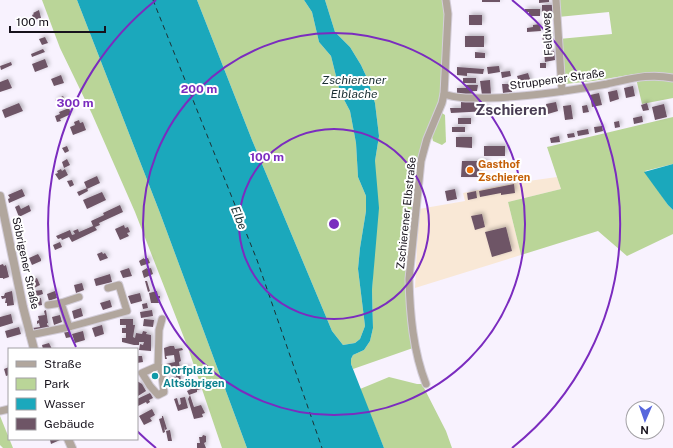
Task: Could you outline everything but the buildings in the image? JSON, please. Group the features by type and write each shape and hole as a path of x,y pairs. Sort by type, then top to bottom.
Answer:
{"street":[{"name":"Zschierener Elbstraße","path":"426,384 420,370 417,354 410,303 409,279 421,161 427,139 442,103 444,94 448,14 446,0"},
{"name":"Feldweg","path":"556,0 562,91"},
{"name":"Struppener Straße","path":"444,94 464,97 512,97 562,91 646,76 673,78"},
{"name":"Söbrigener Straße","path":"0,196 34,348"},
{"path":"30,335 70,327 127,311 119,285 108,288"},
{"name":"Söbrigener Straße","path":"48,305 61,303 79,297"},
{"path":"61,303 70,327"},
{"path":"158,366 140,373 158,395 164,392 160,368 158,366 159,332 162,319"}],"shaded area":[{"path":"557,177 561,189 508,202 521,255 415,288 419,209 465,201 463,193 514,183"}],"green space":[{"path":"42,0 77,0 160,213 247,448 222,448 188,348 135,212 92,114 60,48"},
{"path":"197,0 304,0 312,12 319,42 331,56 340,92 350,111 356,143 358,177 366,196 366,211 358,269 365,326 360,339 355,343 343,345 332,331 252,140"},
{"path":"325,0 443,0 445,7 445,35 440,97 421,151 407,279 413,348 353,369 351,359 353,355 364,350 370,341 373,328 372,290 374,256 375,161 379,136 375,103 367,78 350,47 335,32"},
{"path":"558,0 673,0 673,98 642,104 635,74 565,84 559,39 612,34 609,12 558,17"},
{"path":"442,113 445,115 446,142 442,145 433,141 432,137 440,114"},
{"path":"673,117 673,164 645,171 673,210 673,234 627,256 598,231 521,255 508,202 561,189 547,147"},
{"path":"389,377 422,384 446,431 452,448 384,448 360,389"},
{"path":"0,416 8,436 8,440 10,440 13,448 3,448 0,445"}],"water":[{"path":"77,0 197,0 252,140 332,331 343,345 355,343 360,339 365,326 358,269 366,211 366,196 358,177 356,143 350,111 340,92 331,56 319,42 312,12 304,0 325,0 335,32 350,47 361,65 375,103 379,136 375,161 379,208 372,290 373,328 370,341 364,350 353,355 351,364 384,448 247,448 160,213"},
{"path":"673,164 673,210 644,172"}],"ferry route":[{"path":"153,0 257,260 322,448"}],"place":[{"name":"Gasthof Zschieren","path":"470,170"},
{"name":"Dorfplatz Altsöbrigen","path":"155,376"}],"district":[{"name":"Zschieren","path":"511,110"}],"water label":[{"name":"Zschierener Elblache","path":"354,87"},
{"name":"Elbe","path":"239,218"}]}
